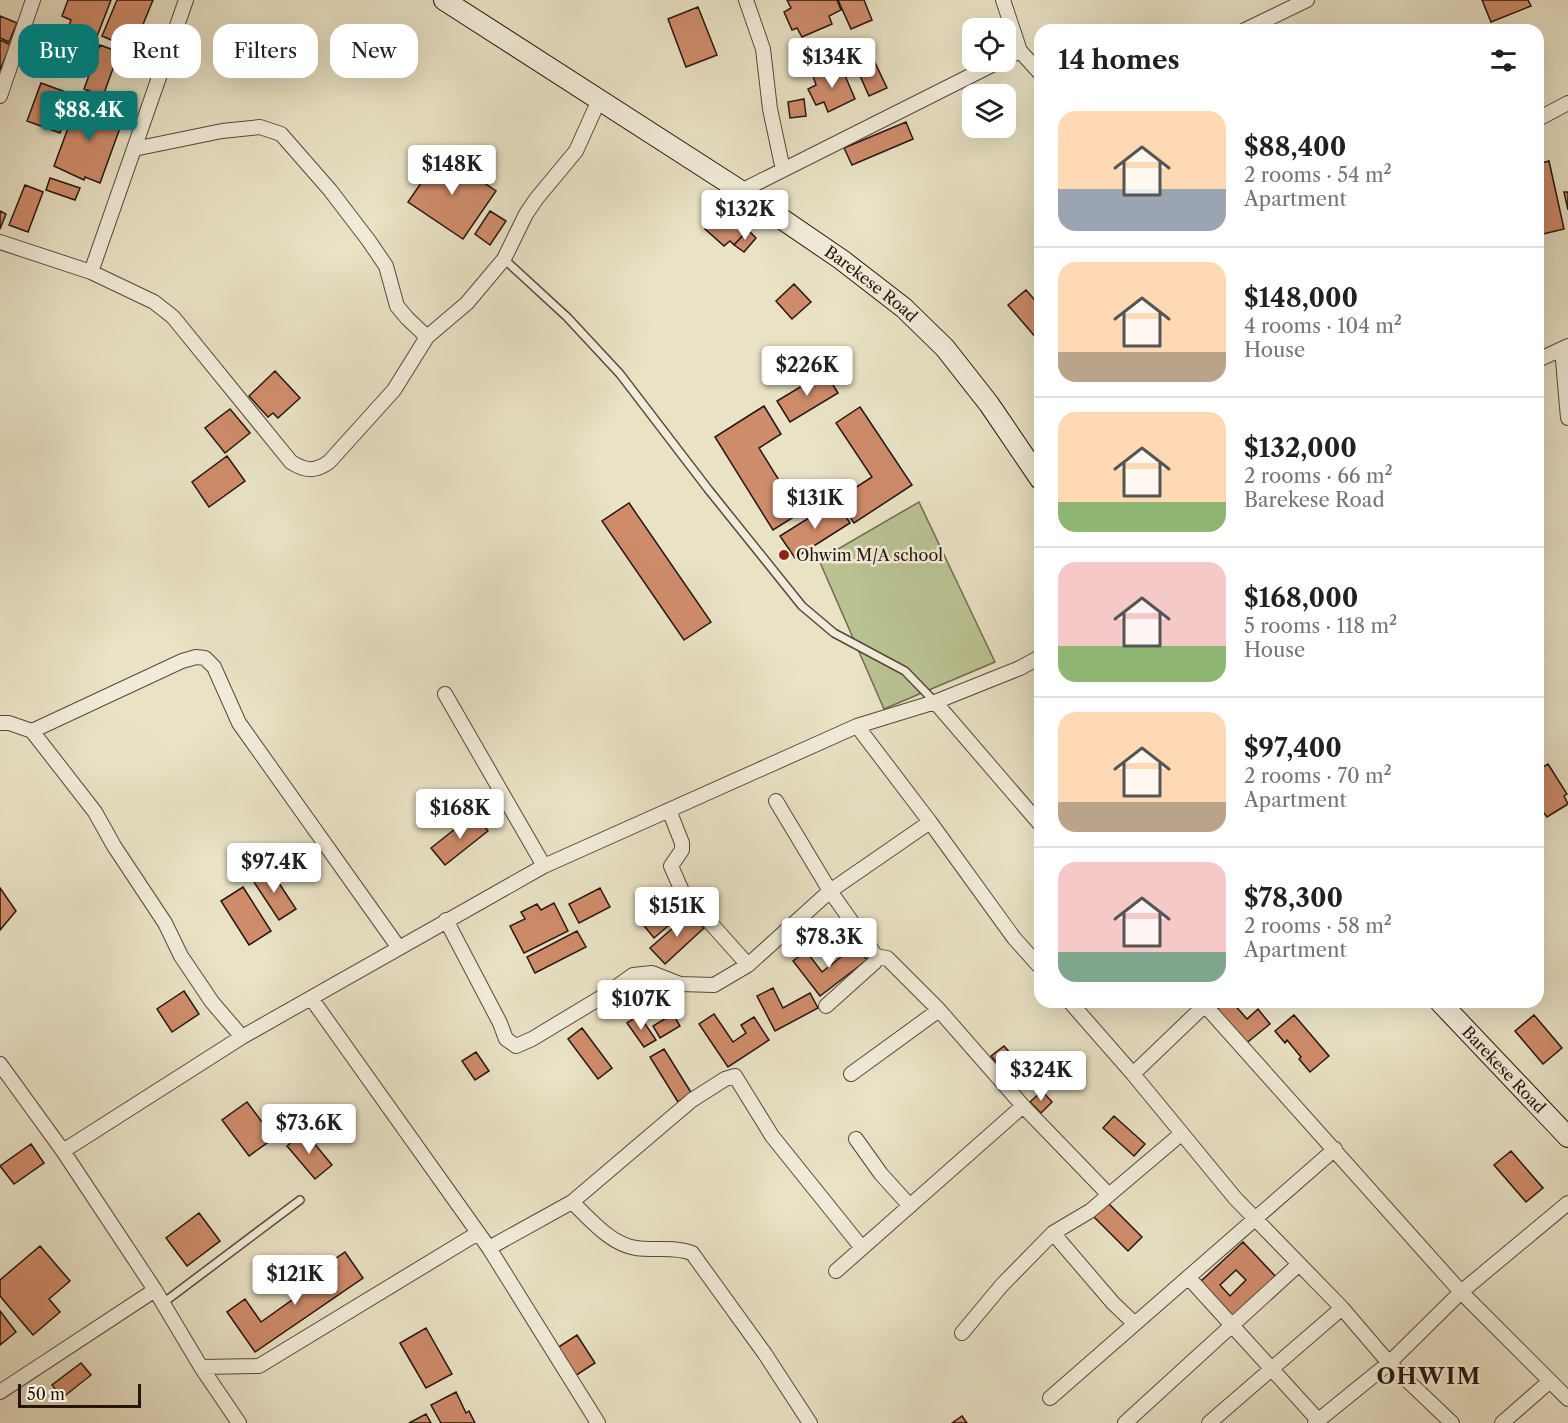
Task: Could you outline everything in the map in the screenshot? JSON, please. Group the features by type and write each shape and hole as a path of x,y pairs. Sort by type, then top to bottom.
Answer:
{"main road":[{"name":"Barekese Road","path":"444,0 741,191 842,260 904,308 945,348 989,404 1034,470"},
{"name":"Barekese Road","path":"1446,1008 1568,1137"}],"street":[{"path":"0,96 33,0"},
{"path":"91,272 186,0"},
{"path":"746,0 763,49 770,109 783,170"},
{"path":"1003,0 1020,51 1034,66"},
{"path":"1255,24 1286,5 1307,0"},
{"path":"1016,53 1020,51"},
{"path":"741,191 978,72"},
{"path":"0,242 91,272 154,302 173,317 291,462 300,468 310,470 320,468 329,462 394,390 427,338 467,303 504,259 526,214 576,151 599,100"},
{"path":"1544,116 1568,103"},
{"path":"134,149 222,131 260,127 281,134 369,241 386,266 397,306 427,338"},
{"path":"1544,357 1565,348 1568,418"},
{"path":"32,731 182,661 196,657 205,658 214,667 238,723 399,948"},
{"path":"63,1151 242,1038 544,866 857,726 935,702 1034,660"},
{"path":"445,694 544,866"},
{"path":"935,702 1034,817"},
{"path":"0,723 9,723 32,731 95,812 114,846 165,923 181,956 212,1002 242,1038"},
{"path":"857,726 1014,938 1034,960"},
{"path":"776,801 830,891 876,956 887,958 939,1010 1023,1106 1109,1195"},
{"path":"669,810 682,843 682,850 671,866 682,891 707,922 748,965"},
{"path":"446,920 506,1039 516,1046 596,1001 633,975 652,973 680,984 714,985 748,965 830,891 930,822"},
{"path":"826,1006 875,962 876,956"},
{"path":"311,998 489,1248 598,1423"},
{"path":"1075,1008 1256,1219 1342,1308 1389,1363 1452,1423"},
{"path":"1133,1074 1198,1008"},
{"path":"1208,1008 1461,1292 1568,1400"},
{"path":"851,1074 939,1010"},
{"path":"0,1064 63,1151 239,1423"},
{"path":"489,1248 572,1202 692,1100 725,1079 735,1076 772,1136 862,1248"},
{"path":"836,1271 1023,1106"},
{"path":"962,1333 1002,1285 1053,1233 1090,1211 1181,1134"},
{"path":"856,1139 881,1174 909,1206"},
{"path":"1050,1398 1335,1149"},
{"path":"572,1202 610,1238 635,1248 680,1248 692,1253 765,1354 810,1423"},
{"path":"1189,1278 1274,1369 1317,1422 1389,1363 1461,1292 1568,1203"},
{"path":"201,1366 259,1366 478,1233"},
{"path":"1053,1233 1113,1303 1135,1324"},
{"path":"1125,1423 1298,1265"},
{"path":"0,1392 155,1290"},
{"path":"1209,1423 1342,1308"},
{"path":"1502,1423 1550,1382"}],"lane":[{"path":"504,259 567,317 620,374 802,606 834,633 905,671 935,702"},
{"path":"163,1303 300,1200"}],"green space":[{"path":"919,502 995,662 884,709 819,560"}],"building":[{"path":"68,0 111,0 99,31 99,24 70,24 71,20 62,16"},
{"path":"117,0 153,0 143,24 111,24 111,40 102,36"},
{"path":"787,0 837,0 841,10 829,16 832,24 802,37 797,28 792,30 784,12 791,8"},
{"path":"838,0 864,0 872,20 851,29"},
{"path":"1482,0 1528,0 1531,6 1491,22"},
{"path":"698,7 717,55 686,67 668,19"},
{"path":"0,16 17,23 9,42 0,38"},
{"path":"0,40 11,45 0,70"},
{"path":"100,45 111,49 111,74 103,96 84,89 88,78 99,78"},
{"path":"870,52 887,88 869,96 853,60"},
{"path":"840,64 855,99 828,112 824,102 816,105 808,89 816,85 813,76"},
{"path":"41,83 74,95 60,133 27,121"},
{"path":"804,99 806,116 790,118 788,102"},
{"path":"78,101 124,117 100,183 85,177 84,180 54,166"},
{"path":"906,122 913,139 852,165 844,148"},
{"path":"441,154 496,191 463,239 408,202"},
{"path":"1549,161 1564,229 1544,234 1544,162"},
{"path":"50,178 80,188 75,200 46,190"},
{"path":"25,185 43,192 28,232 9,225"},
{"path":"1564,192 1568,192 1568,210"},
{"path":"0,211 6,214 0,229"},
{"path":"490,211 506,221 490,245 475,234"},
{"path":"718,216 727,223 733,216 748,230 734,245 730,241 724,246 705,229"},
{"path":"748,230 756,238 744,252 734,245"},
{"path":"794,284 811,302 792,319 776,301"},
{"path":"1026,290 1034,299 1034,335 1008,305"},
{"path":"275,371 300,398 278,418 273,413 268,417 249,396"},
{"path":"825,372 838,393 790,422 777,401"},
{"path":"764,406 781,434 759,448 785,490 793,485 808,508 773,530 715,437"},
{"path":"860,407 912,485 854,523 838,499 872,477 836,423"},
{"path":"230,409 250,433 225,453 205,428"},
{"path":"227,456 245,481 209,507 192,482"},
{"path":"836,501 850,523 795,558 780,536"},
{"path":"629,503 711,622 684,640 602,521"},
{"path":"1548,764 1567,794 1564,796 1568,804 1547,817 1544,813 1544,766"},
{"path":"474,814 488,831 445,865 431,848"},
{"path":"269,868 296,909 279,920 252,879"},
{"path":"243,887 271,931 249,945 221,901"},
{"path":"0,888 16,911 0,930"},
{"path":"600,888 610,907 579,923 569,904"},
{"path":"675,893 688,909 654,938 641,922"},
{"path":"554,903 568,931 524,953 510,926 525,919 521,912 537,904 541,910"},
{"path":"690,913 704,928 665,964 650,948"},
{"path":"577,931 586,947 535,973 527,957"},
{"path":"856,945 867,960 820,996 793,961 806,951 822,972"},
{"path":"773,988 783,1008 810,993 818,1008 775,1031 757,996"},
{"path":"184,991 199,1014 172,1032 157,1009"},
{"path":"1219,1008 1237,1008 1247,1019 1258,1009 1270,1024 1244,1045 1215,1011"},
{"path":"673,1014 680,1026 660,1038 653,1026"},
{"path":"714,1014 733,1042 746,1033 741,1025 754,1017 769,1040 728,1067 699,1024"},
{"path":"639,1015 656,1040 644,1047 627,1023"},
{"path":"1294,1015 1329,1056 1310,1072 1287,1040 1285,1043 1275,1031"},
{"path":"1534,1015 1562,1048 1543,1064 1515,1031"},
{"path":"582,1028 612,1068 598,1079 568,1039"},
{"path":"1004,1046 1032,1078 1020,1089 991,1056"},
{"path":"664,1049 692,1094 678,1102 650,1057"},
{"path":"476,1052 489,1071 475,1080 462,1061"},
{"path":"1042,1091 1052,1102 1041,1113 1030,1102"},
{"path":"247,1102 274,1138 249,1156 222,1120"},
{"path":"1114,1116 1145,1144 1134,1156 1103,1128"},
{"path":"304,1131 332,1165 315,1179 287,1146"},
{"path":"31,1144 44,1163 14,1184 0,1166"},
{"path":"1511,1151 1543,1188 1526,1202 1494,1165"},
{"path":"1105,1200 1142,1237 1128,1251 1091,1214"},
{"path":"199,1213 220,1241 187,1266 166,1238"},
{"path":"1243,1242 1277,1278 1234,1318 1200,1282","holes":["1236,1270 1246,1280 1230,1296 1220,1285"]},
{"path":"40,1246 70,1281 49,1299 60,1312 33,1335 0,1296 0,1280"},
{"path":"345,1252 363,1278 255,1352 227,1312 245,1299 261,1322 337,1268 332,1261"},
{"path":"0,1311 16,1332 0,1345"},
{"path":"426,1328 452,1374 426,1388 400,1343"},
{"path":"577,1335 595,1363 575,1376 557,1348"},
{"path":"81,1363 91,1375 62,1398 52,1385"},
{"path":"456,1392 466,1413 469,1411 475,1423 441,1423 431,1405"},
{"path":"426,1414 431,1423 409,1423"},
{"path":"962,1416 967,1423 952,1423"}],"place":[{"name":"Ohwim M/A school","path":"784,555"}],"district":[{"name":"OHWIM","path":"1429,1376"}]}
